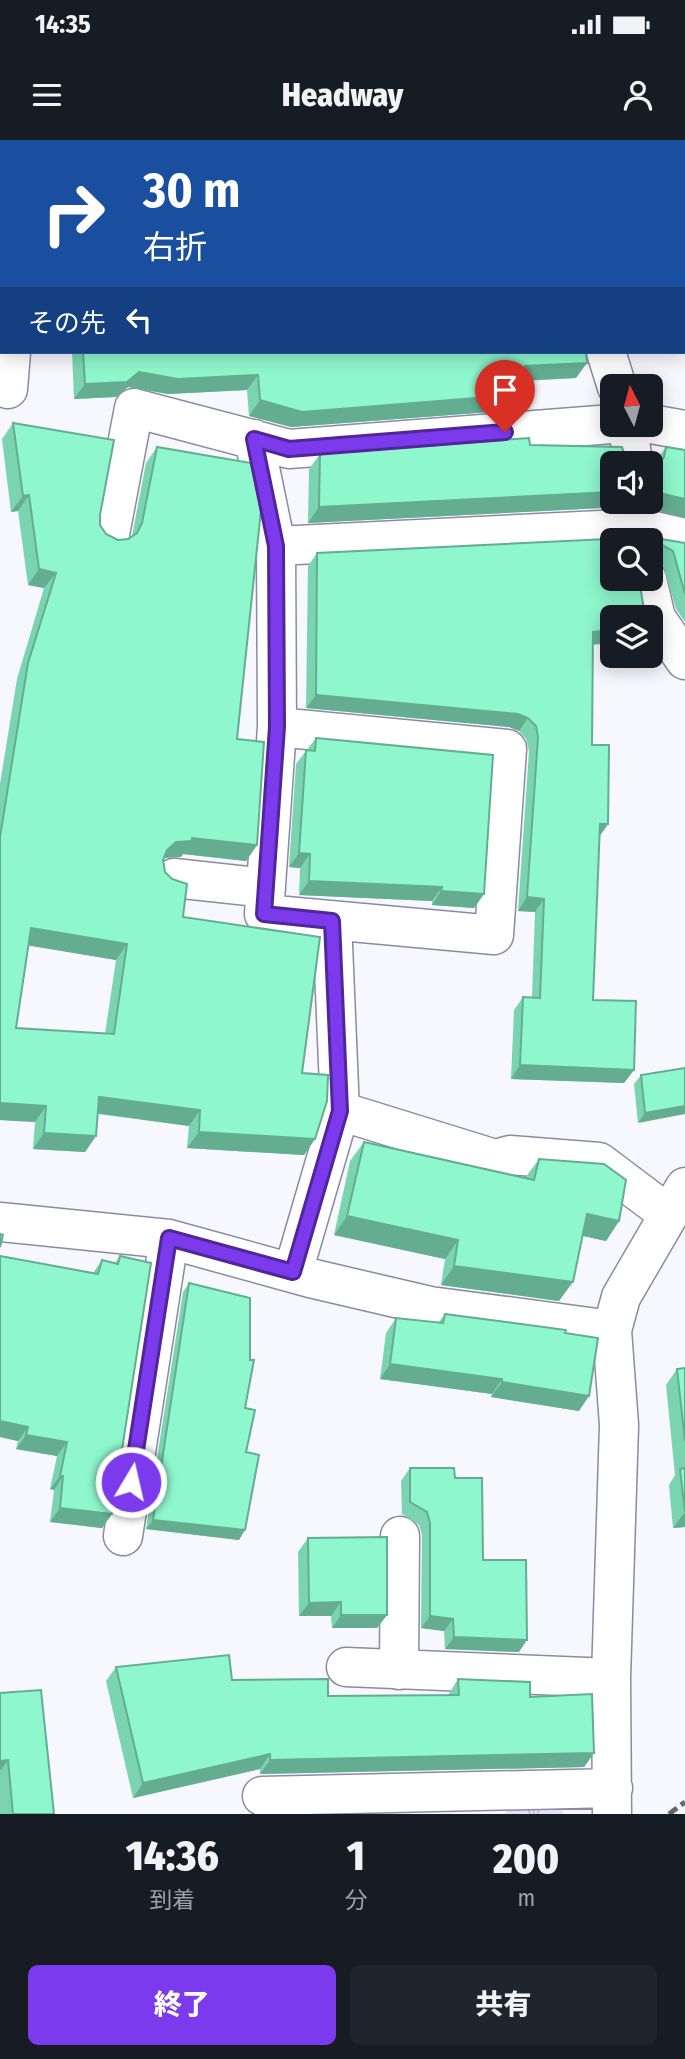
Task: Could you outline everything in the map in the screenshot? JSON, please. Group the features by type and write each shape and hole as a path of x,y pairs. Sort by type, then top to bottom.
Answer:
{"street":[{"path":"8,389 11,354"},
{"path":"607,354 613,374"},
{"path":"110,534 134,408 289,449 600,425"},
{"path":"663,426 685,430"},
{"path":"254,439 276,546 277,727 264,914 494,935 507,749 277,727"},
{"path":"276,546 641,524 685,538"},
{"path":"650,591 656,618 685,660"},
{"path":"174,878 266,888"},
{"path":"293,1272 340,1111 332,921"},
{"path":"262,1796 612,1801 611,1678 620,1425 611,1330 621,1297 676,1201 599,1162 510,1155 495,1159 340,1111"},
{"path":"0,1222 169,1238 430,1306 611,1330"},
{"path":"122,1536 169,1238"},
{"path":"399,1670 400,1535"},
{"path":"345,1667 611,1678"}],"green space":[{"path":"557,1802 564,1814 506,1814 505,1808"}],"building":[{"path":"83,354 586,354 587,363 525,366 527,394 302,412 260,400 258,375 178,379 139,372 127,382 85,384"},
{"path":"13,423 114,440 100,525 106,534 118,540 128,539 137,533 142,523 157,447 251,463 261,510 237,739 264,742 257,845 192,838 192,841 176,842 167,850 163,860 165,872 172,879 187,884 183,917 320,937 302,1073 328,1075 327,1101 315,1139 199,1132 200,1110 99,1097 96,1136 44,1133 46,1106 0,1103 0,837 28,663 56,573 39,569 29,495 23,496","holes":["31,928 127,944 114,1034 16,1028"]},
{"path":"529,438 530,445 622,447 623,451 600,451 600,493 319,507 320,454"},
{"path":"666,447 685,450 685,499 663,494"},
{"path":"600,539 600,591 641,591 643,605 600,605 600,631 593,632 592,745 609,745 608,824 600,824 593,1000 636,1001 634,1070 520,1065 523,997 540,998 544,899 527,897 538,737 536,726 528,718 518,714 316,695 317,553"},
{"path":"663,539 685,543 685,594 673,551 663,546"},
{"path":"316,738 493,755 484,894 441,891 442,887 309,881 310,854 299,853 306,750 315,751"},
{"path":"685,1068 685,1106 645,1113 641,1075"},
{"path":"364,1142 534,1180 539,1159 604,1164 626,1180 619,1221 587,1214 573,1282 454,1266 458,1240 347,1216"},
{"path":"0,1256 98,1274 102,1260 118,1264 120,1256 151,1263 112,1514 60,1508 63,1476 60,1476 67,1442 26,1435 28,1427 0,1421"},
{"path":"189,1283 250,1298 250,1360 254,1360 245,1408 255,1410 246,1452 259,1455 245,1530 153,1520"},
{"path":"445,1314 566,1330 565,1333 598,1338 589,1396 502,1382 502,1379 390,1364 396,1318 443,1323"},
{"path":"685,1368 685,1441 677,1369"},
{"path":"410,1468 454,1468 455,1478 482,1478 483,1560 526,1560 527,1640 454,1637 453,1619 430,1616 430,1523 427,1512 410,1502"},
{"path":"685,1468 685,1512 680,1469"},
{"path":"387,1537 387,1615 341,1615 341,1602 309,1603 308,1538"},
{"path":"229,1655 232,1680 328,1679 328,1696 459,1695 458,1679 530,1682 530,1697 592,1694 594,1753 270,1760 270,1754 143,1783 116,1667"},
{"path":"41,1690 54,1814 13,1814 8,1760 0,1761 0,1693"}],"railway":[{"path":"669,1814 685,1802"}],"route":[{"path":"131,1482 169,1238 293,1272 340,1111 332,921 264,914 277,727 276,546 254,439 289,449 505,432"}]}
